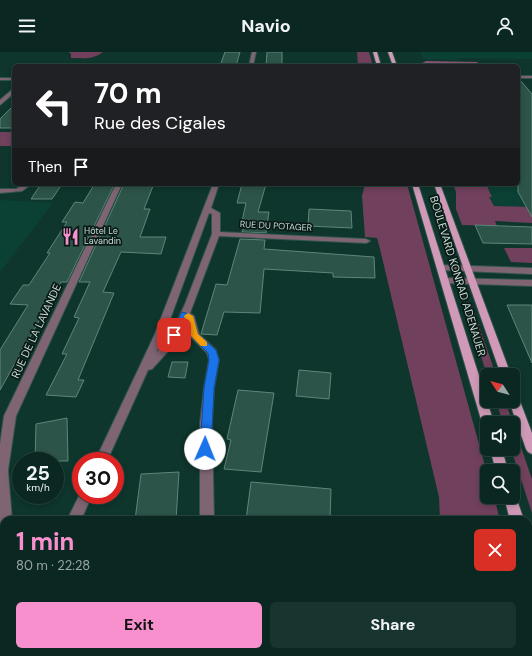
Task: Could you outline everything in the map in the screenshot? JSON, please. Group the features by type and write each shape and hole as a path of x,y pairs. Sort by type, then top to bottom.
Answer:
{"main road":[{"path":"375,52 378,64"},
{"path":"390,52 394,64"},
{"name":"BOULEVARD KONRAD ADENAUER","path":"416,186 486,416"},
{"name":"BOULEVARD KONRAD ADENAUER","path":"438,186 503,368"},
{"path":"517,408 532,449"},
{"path":"512,504 516,516"}],"street":[{"path":"251,64 254,52"},
{"path":"520,77 532,77"},
{"path":"0,79 12,79"},
{"path":"0,103 12,92"},
{"path":"0,191 20,190 26,186"},
{"name":"RUE DE LA LAVANDE","path":"5,516 2,470 10,416 118,186"},
{"path":"105,452 159,336 215,186"},
{"path":"141,374 169,345 185,314 206,255 216,234 216,213 207,209"},
{"name":"RUE DU POTAGER","path":"216,234 366,241"},
{"path":"441,268 532,271"},
{"path":"445,281 532,283"},
{"path":"185,314 189,316 194,335 212,352 214,360 209,388 206,423 207,516"},
{"path":"76,516 82,504"}],"shaded area":[{"path":"69,52 103,52 92,57 71,58 71,54"},
{"path":"357,52 369,52 372,64 358,64"},
{"path":"420,52 532,52 532,59 423,59"},
{"path":"426,61 477,62 479,64 421,64"},
{"path":"0,132 12,132 12,146 0,146"},
{"path":"364,186 408,186 480,448 480,456 482,456 485,464 480,464 480,504 496,504 499,516 440,516 439,497 380,249 377,238 365,237 362,196"},
{"path":"454,186 487,186 492,197 489,197 494,206 532,207 532,223 495,221 497,226 462,225 456,209 456,192"},
{"path":"487,186 519,186 532,207 493,206 489,197 492,196"},
{"path":"0,200 53,203 0,272"},
{"path":"504,248 532,248 532,263 511,262"},
{"path":"465,306 472,306 494,368 485,368"},
{"path":"498,408 508,408 510,416 501,416"},
{"path":"520,444 532,479 532,513 520,476 520,464 516,464 513,456 520,456"}],"building":[{"path":"225,52 240,52 237,64 221,64"},
{"path":"267,52 282,52 282,64 266,64"},
{"path":"520,80 532,94 532,217 518,192 518,186 520,186"},
{"path":"12,107 12,128 0,128 0,119"},
{"path":"40,186 61,186 52,199 31,199"},
{"path":"93,186 114,186 67,282 61,282 0,390 0,350 28,305 10,304 23,285 29,285 50,253 47,253 67,222 62,222 75,202 83,203"},
{"path":"123,186 153,186 144,209 150,209 140,237 166,237 161,254 121,252 103,292 114,293 78,380 84,380 76,397 46,395 67,354 62,354 79,318 74,317 90,282 79,282"},
{"path":"241,186 265,186 258,212 269,212 266,233 242,232 244,227 241,226 246,203 237,203"},
{"path":"309,209 351,211 352,228 308,226"},
{"path":"475,225 532,227 532,244 483,243"},
{"path":"240,239 265,240 264,249 374,257 375,278 333,277 333,273 264,269 260,313 224,312 217,335 201,334 216,284 227,285"},
{"path":"507,305 532,305 532,363"},
{"path":"172,362 188,362 185,378 168,377"},
{"path":"299,370 331,373 329,399 296,396"},
{"path":"238,390 274,393 261,472 224,469 231,440 227,439"},
{"path":"67,418 68,461 64,461 64,452 35,452 36,424"},
{"path":"179,472 176,516 136,516 141,474"},
{"path":"251,482 331,489 330,516 247,516"}],"slow traffic":[{"path":"188,316 194,335 204,344"}],"place":[{"name":"Hôtel Le Lavandin","path":"71,236"}],"route":[{"path":"174,335 185,314 189,316 194,335 212,352 214,360 209,388 205,449"}]}
